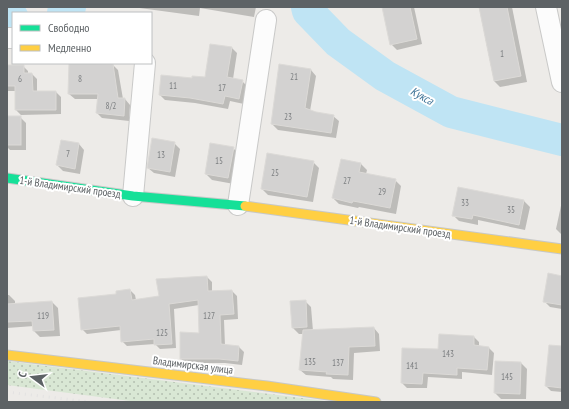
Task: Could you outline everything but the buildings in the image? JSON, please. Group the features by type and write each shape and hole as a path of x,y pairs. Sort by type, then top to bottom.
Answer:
{"street":[{"path":"546,7 562,82"},
{"path":"238,205 266,20"},
{"name":"1-й Владимирский проезд","path":"133,196 145,64"},
{"name":"1-й Владимирский проезд","path":"7,178 133,196 238,205 562,249"},
{"name":"Владимирская улица","path":"7,355 268,386 376,402"}],"green space":[{"path":"7,361 333,402 138,402 7,385"}],"waterway":[{"name":"Кукса","path":"64,12 70,7"},
{"name":"Кукса","path":"307,7 308,11 338,42 385,76 451,112 562,140"},
{"name":"Кукса","path":"7,17 12,18"}],"railway":[{"path":"7,392 90,402"}],"traffic: fast":[{"path":"7,178 133,196 245,206"}],"traffic: slow":[{"path":"245,206 562,249"},
{"path":"7,355 267,386 376,402"}]}
